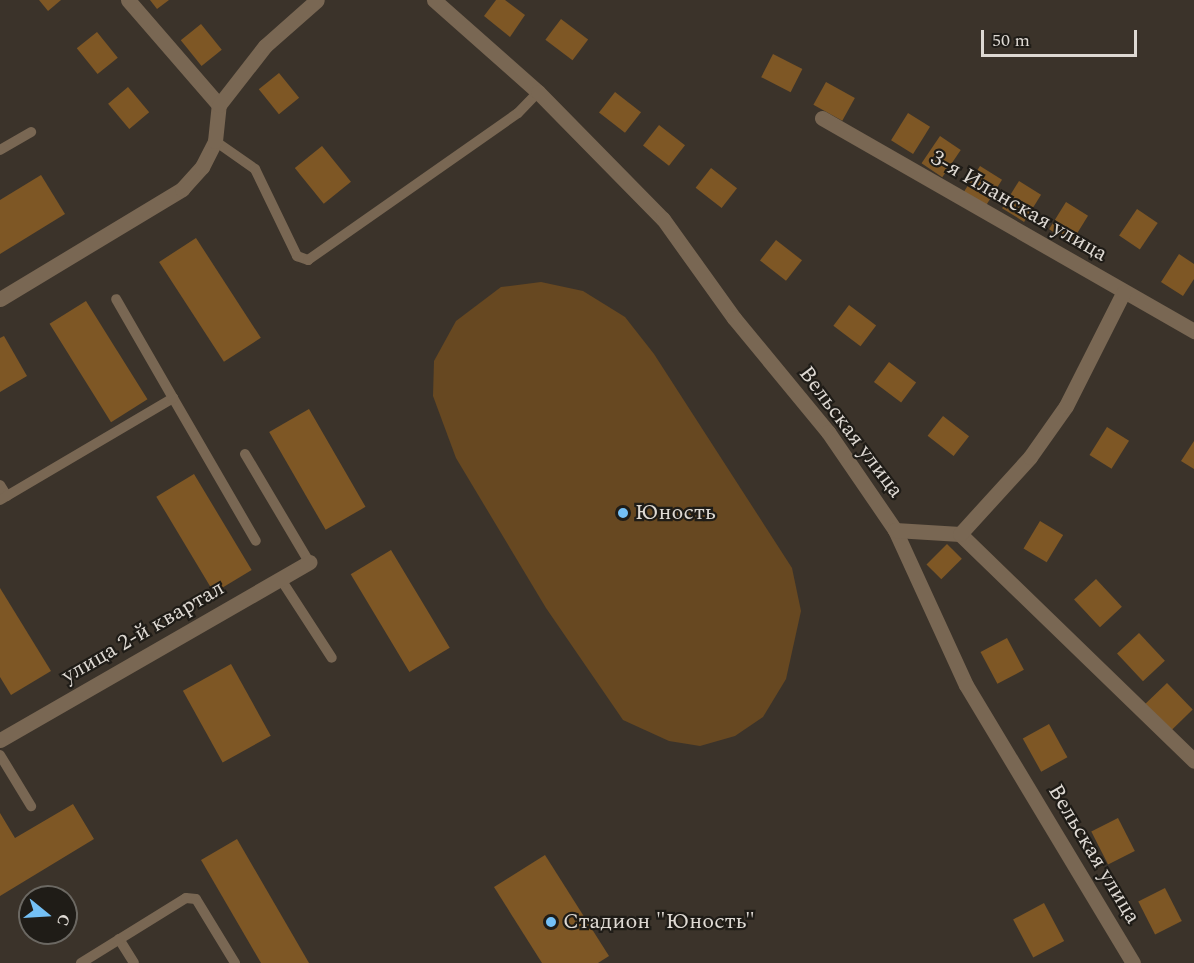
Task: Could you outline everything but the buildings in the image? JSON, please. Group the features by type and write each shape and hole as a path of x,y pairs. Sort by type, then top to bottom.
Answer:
{"street":[{"path":"128,0 219,105"},
{"path":"0,299 182,189 202,167 215,141 219,105 265,46 317,0"},
{"name":"Вельская улица","path":"434,0 538,93 663,219 734,318 828,432 895,530 966,686 1133,963"},
{"name":"3-я Иланская улица","path":"822,118 1123,293 1194,331"},
{"path":"960,534 1030,457 1066,406 1123,293"},
{"path":"895,530 960,534 1194,760"},
{"name":"улица 2-й квартал","path":"0,740 309,562"}],"lane":[{"path":"215,141 255,169 297,256 308,260 518,113 538,93"},
{"path":"0,150 31,132"},
{"path":"116,299 256,541"},
{"path":"0,484 4,498 173,398"},
{"path":"245,454 309,562"},
{"path":"280,578 332,658"},
{"path":"0,755 31,806"},
{"path":"81,963 186,898 196,899 235,963"},
{"path":"119,939 134,963"}],"shaded area":[{"name":"Юность","path":"541,282 583,291 625,317 654,354 792,568 801,611 786,679 763,717 735,736 700,746 669,741 623,720 546,608 456,458 433,396 434,361 456,321 501,287"}],"place":[{"name":"Юность","path":"623,513"},
{"name":"Стадион \"Юность\"","path":"551,922"}]}
